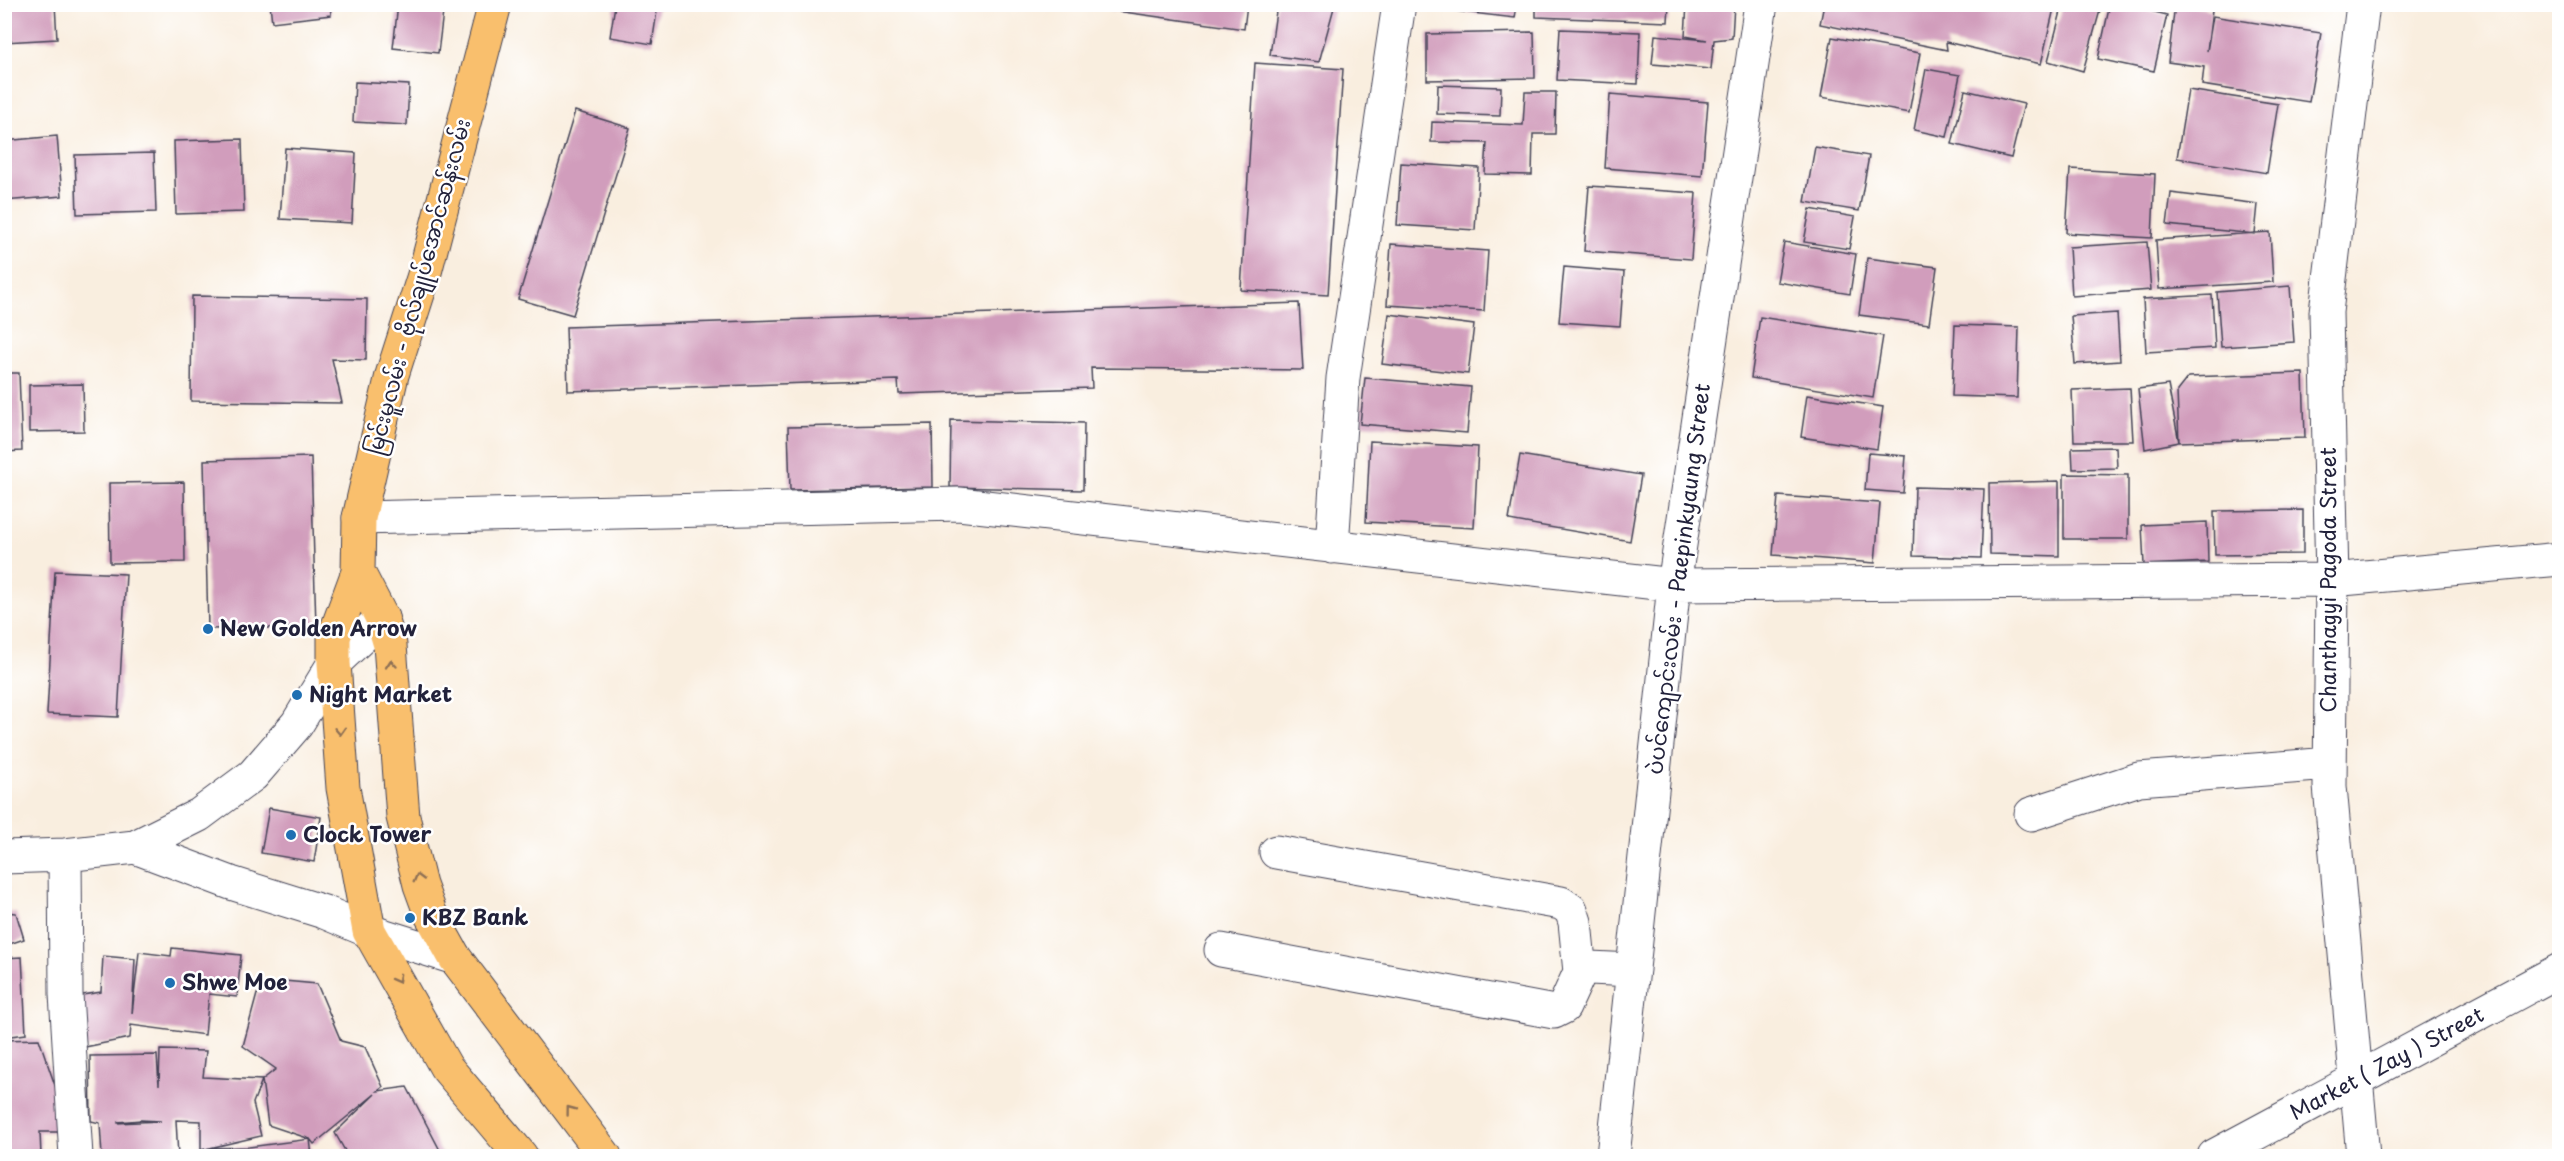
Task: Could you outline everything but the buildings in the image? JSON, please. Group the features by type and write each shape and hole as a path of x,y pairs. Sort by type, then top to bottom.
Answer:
{"highway":[{"name":"မြင်းမူလမ်း - ဗိုလ်ချုပ်အောင်ဆန်းလမ်း","path":"495,4 424,272 392,375 359,518 358,572 334,637 334,663 343,788 369,931 446,1067 521,1156"},
{"name":"မြင်းမူလမ်း - ဗိုလ်ချုပ်အောင်ဆန်းလမ်း","path":"358,572 382,618 392,667 403,817 420,885 431,915 455,958 605,1156"}],"street":[{"path":"1332,547 1343,378 1399,4"},
{"name":"ပဲပင်ကျောင်းလမ်း - Paepinkyaung Street","path":"1613,1156 1674,585 1761,4"},
{"name":"Chanthagyi Pagoda Street","path":"2363,4 2326,312 2332,580 2330,764 2355,1083 2363,1156"},
{"path":"359,518 958,504 1674,585 2332,580 2559,559"},
{"path":"4,857 65,855 135,847 199,815 253,775 297,724 334,663 382,618"},
{"path":"2031,814 2139,778 2330,764"},
{"path":"135,847 231,883 324,912 369,931 455,958"},
{"path":"1221,950 1554,1012 1564,1007 1580,972 1573,916 1571,910 1561,903 1276,852"},
{"path":"65,855 66,993 76,1156"},
{"path":"1580,972 1590,968 1633,970"},
{"name":"Market ( Zay ) Street","path":"2214,1156 2355,1083 2559,970"}],"place":[{"name":"New Golden Arrow","path":"208,629"},
{"name":"Night Market","path":"297,695"},
{"name":"Clock Tower","path":"291,835"},
{"name":"KBZ Bank","path":"410,918"},
{"name":"Shwe Moe","path":"170,983"}]}
